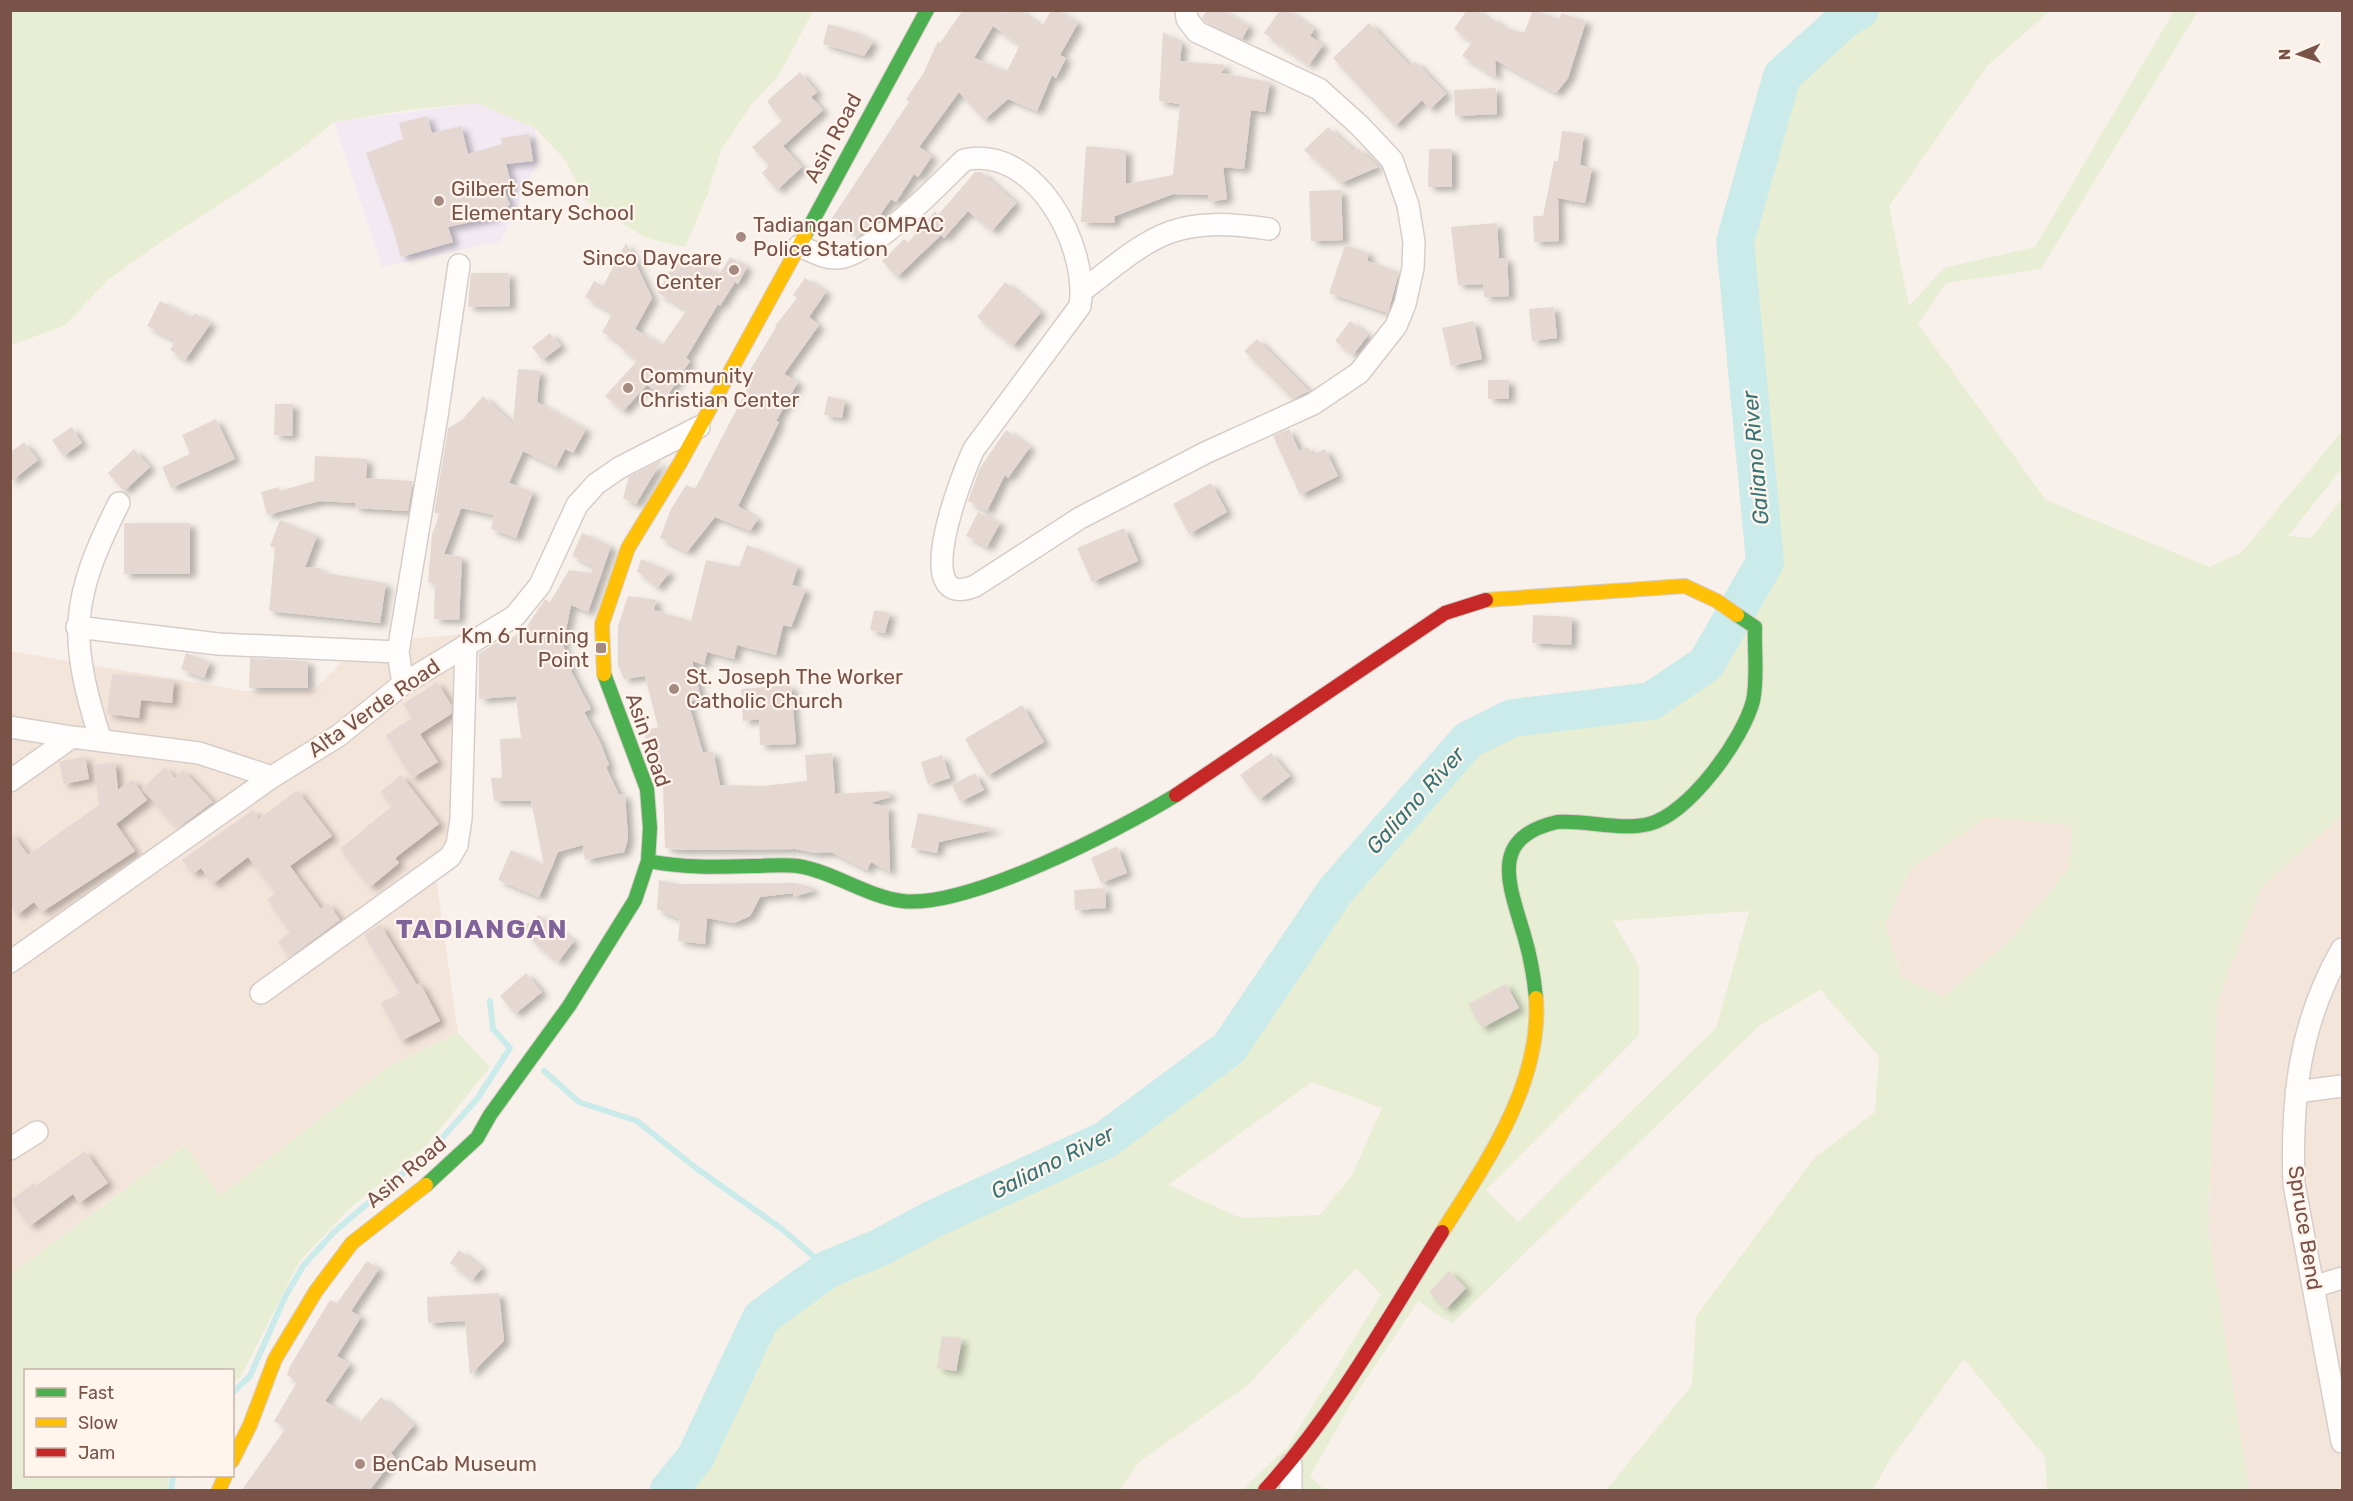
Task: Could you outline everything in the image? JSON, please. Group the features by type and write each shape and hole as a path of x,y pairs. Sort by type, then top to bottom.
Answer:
{"street":[{"name":"Asin Road","path":"234,1457 250,1425 275,1359 316,1291 352,1243 412,1198 477,1138 490,1115 569,1006 635,900 648,861 650,828 647,789 602,668 602,624 628,548 699,427 927,10"},
{"path":"799,246 827,258 853,255 882,235 964,160 978,157 997,159 1014,166 1057,209 1079,264 1082,291 1080,306 974,449 963,473 945,537 943,560 943,578 946,585 954,590 966,590 975,586 1080,518 1205,453 1313,404 1359,373 1396,326 1405,304 1413,268 1414,242 1408,205 1392,160 1360,126 1319,89 1197,32 1187,19 1186,10"},
{"path":"1082,291 1159,235 1186,226 1226,223 1269,229"},
{"path":"404,684 398,652 459,265"},
{"name":"Alta Verde Road","path":"10,962 272,777 338,736 404,684 515,616 530,600 553,561 566,526 577,505 596,484 620,468 699,427"},
{"path":"101,741 87,697 77,646 77,627 82,590 100,541 119,503"},
{"path":"648,861 679,867 796,866 813,869 871,894 893,900 918,902 942,899 992,883 1093,840 1179,793 1444,614 1478,601 1685,586 1716,601 1755,627 1753,699 1748,717 1714,770 1678,809 1663,820 1646,825 1574,821 1540,825 1516,842 1509,865 1512,898 1527,945 1535,992 1535,1040 1519,1099 1480,1176 1437,1240 1356,1374 1291,1464 1265,1491"},
{"path":"77,627 218,644 398,652"},
{"path":"261,993 450,857 457,844 461,819 466,645"},
{"path":"10,727 199,753 272,777"},
{"path":"10,781 72,737"},
{"name":"Spruce Bend","path":"2343,949 2324,981 2304,1040 2296,1092 2294,1184 2343,1442"},
{"path":"2296,1092 2343,1086"},
{"path":"10,1149 37,1132"},
{"path":"2313,1287 2343,1278"},
{"path":"1291,1464 1291,1491"},
{"path":"219,1491 225,1477"}],"shaded area":[{"name":"Gilbert Semon Elementary School","path":"477,103 535,128 538,161 501,241 382,267 334,122"},
{"path":"464,634 466,691 455,830 436,877 458,1033 389,1066 220,1196 184,1145 11,1274 10,651 245,691 314,690 361,643"},
{"path":"2342,815 2342,1490 2249,1490 2208,1229 2217,1000 2262,886"},
{"path":"1987,817 2073,825 2069,868 2008,942 1943,997 1901,977 1885,924 1910,869"}],"green space":[{"path":"10,11 813,11 779,75 751,105 721,150 707,196 685,247 646,238 585,200 566,161 535,128 477,103 414,109 334,122 248,186 155,246 108,280 64,326 11,345"},
{"path":"1860,11 2050,11 1988,65 1889,206 1909,306 1944,268 2035,247 2174,11 2198,11 2041,269 1946,283 1918,324 2046,500 2209,567 2241,553 2342,431 2342,468 2288,536 2311,538 2342,499 2342,815 2262,886 2217,1000 2208,1229 2249,1490 2047,1490 2045,1457 1964,1359 1889,1461 1873,1490 1606,1490 1692,1385 1696,1316 1814,1158 1875,1112 1879,1056 1820,990 1759,1026 1452,1324 1418,1301 1358,1391 1310,1476 1325,1490 1242,1490 1288,1446 1381,1295 1356,1268 1248,1385 1139,1462 1120,1490 669,1490 695,1458 761,1318 828,1269 881,1247 933,1219 1105,1140 1229,1048 1336,890 1468,740 1512,718 1651,701 1706,664 1765,562 1735,242 1782,76 1845,19","holes":["1987,817 2072,825 2069,868 2008,942 1943,997 1901,977 1885,924 1910,869","1749,911 1716,1028 1518,1222 1486,1190 1639,1035 1639,966 1613,921","1312,1082 1382,1108 1352,1175 1320,1215 1241,1218 1168,1185"]},
{"path":"458,1033 490,1067 427,1145 349,1209 299,1262 241,1376 234,1383 234,1369 24,1369 24,1477 169,1477 167,1490 11,1490 11,1274 185,1145 220,1196 389,1066"}],"building":[{"path":"963,10 1002,10 1001,13 1006,16 1010,10 1019,10 1042,27 1051,10 1057,10 1078,23 1060,55 1066,58 1056,78 1052,75 1037,111 1008,99 984,120 959,92 919,147 932,156 918,177 914,174 896,202 891,199 872,227 858,236 832,218 909,102 906,99 923,74 938,41 940,43","holes":["993,26 1020,45 1007,71 974,58"]},
{"path":"1207,10 1222,10 1249,26 1242,39 1205,22 1202,18"},
{"path":"1280,10 1287,10 1314,29 1310,36 1323,45 1309,65 1264,33"},
{"path":"1467,10 1476,10 1503,27 1524,33 1533,10 1560,19 1561,13 1586,21 1568,78 1556,93 1495,60 1496,77 1462,56 1472,42 1454,29"},
{"path":"1369,23 1410,66 1415,61 1446,94 1430,109 1422,100 1395,126 1333,58"},
{"path":"828,24 858,33 873,42 864,56 823,44"},
{"path":"1163,32 1182,43 1180,61 1226,65 1221,73 1270,82 1265,112 1251,110 1244,169 1223,167 1227,199 1209,202 1208,195 1173,194 1115,216 1114,223 1081,222 1086,146 1126,150 1126,184 1173,175 1180,104 1159,101"},
{"path":"800,72 817,92 811,97 823,110 783,146 802,167 777,190 762,173 769,166 752,147 782,121 767,101"},
{"path":"1496,88 1497,114 1455,116 1454,90"},
{"path":"427,116 432,133 461,126 468,154 502,144 501,138 529,134 533,161 506,164 512,187 504,190 510,205 493,212 494,217 448,227 453,242 401,257 366,153 403,139 399,123"},
{"path":"1328,127 1354,151 1358,148 1378,167 1341,183 1304,150"},
{"path":"1562,131 1584,134 1580,165 1592,168 1585,203 1558,198 1559,241 1534,242 1533,216 1543,216 1554,161 1558,161"},
{"path":"1429,149 1452,149 1452,187 1428,187"},
{"path":"975,172 981,172 1016,203 992,231 968,211 944,238 941,235 897,277 882,261 904,239 908,243 935,211 938,215"},
{"path":"1341,190 1343,240 1311,241 1309,191"},
{"path":"1497,223 1499,258 1507,258 1509,296 1484,297 1483,284 1458,285 1451,227"},
{"path":"626,243 652,298 635,329 662,345 687,310 658,293 678,256 720,273 730,257 747,267 738,284 735,282 720,306 718,304 686,358 690,361 666,398 647,385 623,411 605,396 637,361 619,346 621,343 602,332 613,313 585,297 594,281 603,286"},
{"path":"1345,245 1369,253 1367,261 1399,272 1388,313 1329,293"},
{"path":"471,273 509,273 510,306 468,307"},
{"path":"805,278 826,292 809,317 819,325 784,374 798,382 776,421 779,422 738,506 758,519 750,531 715,517 687,552 660,538 671,509 686,485 695,489 752,380 746,377 775,326 797,298 793,295"},
{"path":"1005,282 1041,312 1013,346 977,317"},
{"path":"160,301 191,317 195,313 211,323 185,360 170,350 176,341 147,326"},
{"path":"1554,307 1557,338 1532,341 1529,309"},
{"path":"1350,321 1368,335 1353,355 1335,341"},
{"path":"1474,321 1482,359 1451,366 1442,328"},
{"path":"550,333 561,346 542,360 532,347"},
{"path":"1257,339 1309,391 1293,399 1244,351"},
{"path":"518,369 540,371 537,402 586,429 573,453 565,449 556,467 523,451 509,483 533,492 516,538 491,529 494,515 461,508 444,554 462,557 459,620 434,619 435,580 434,584 428,583 432,534 440,513 434,513 448,428 462,420 483,396 513,424"},
{"path":"1488,380 1509,380 1509,399 1488,399"},
{"path":"828,396 845,400 842,418 824,415"},
{"path":"275,404 293,404 292,436 274,435"},
{"path":"216,419 235,459 171,488 162,467 190,454 182,435"},
{"path":"72,427 82,443 63,456 52,440"},
{"path":"1289,429 1299,451 1308,447 1312,455 1325,449 1338,476 1300,495 1273,436"},
{"path":"1006,430 1030,447 1008,478 1005,475 987,511 968,501 980,468"},
{"path":"24,442 38,460 10,482 10,453"},
{"path":"134,449 150,467 124,491 108,473"},
{"path":"315,456 367,459 366,478 413,481 408,511 355,508 355,503 320,501 267,515 261,492 279,487 280,491 314,481"},
{"path":"662,460 636,504 623,498 629,477"},
{"path":"1211,483 1227,512 1189,534 1173,504"},
{"path":"978,512 1000,523 987,547 966,536"},
{"path":"280,520 317,536 305,567 321,568 320,572 386,583 380,623 269,611 275,548 270,546"},
{"path":"124,523 190,523 190,574 124,574"},
{"path":"1124,528 1138,561 1092,582 1077,548"},
{"path":"582,533 611,546 588,612 571,605 563,644 572,673 591,709 584,712 600,742 609,765 606,767 619,795 625,794 628,839 624,852 585,860 583,845 558,852 539,897 498,880 511,850 544,865 531,801 494,801 491,778 502,778 500,739 521,738 516,696 479,699 479,653 496,643 504,643 526,628 545,599 550,602 569,570 592,573 593,566 572,556"},
{"path":"747,545 798,566 792,585 806,589 791,627 783,625 776,655 737,645 734,659 707,652 704,665 692,661 701,699 688,702 703,753 713,751 720,785 763,786 807,781 805,755 832,753 835,794 889,791 890,797 870,803 888,807 890,872 871,862 867,870 831,852 815,853 796,849 681,850 665,848 663,787 643,731 658,727 645,676 624,679 618,665 618,626 628,596 656,600 654,610 691,621 706,560 739,567"},
{"path":"641,559 670,572 657,588 637,571"},
{"path":"874,610 890,613 885,633 870,630"},
{"path":"1533,615 1572,617 1571,645 1532,643"},
{"path":"186,653 210,662 204,678 181,669"},
{"path":"250,658 308,661 308,688 249,688"},
{"path":"112,674 174,680 172,703 141,700 139,718 107,714"},
{"path":"437,682 452,706 451,714 420,734 438,762 412,778 386,735 412,718 403,704"},
{"path":"791,685 796,744 760,745 759,719 743,721 741,689"},
{"path":"1022,705 1044,742 987,776 965,739"},
{"path":"1271,753 1290,776 1259,800 1240,775"},
{"path":"942,755 950,778 928,785 921,762"},
{"path":"85,756 89,779 64,784 59,762"},
{"path":"115,762 118,790 132,779 147,800 116,824 135,851 42,912 34,902 17,915 10,905 10,831 28,855 99,805 94,765"},
{"path":"165,767 175,778 183,770 213,802 178,828 142,789"},
{"path":"975,773 984,790 960,802 952,785"},
{"path":"401,775 439,824 395,858 399,863 370,887 340,849 392,806 380,792"},
{"path":"297,790 332,836 290,866 321,909 328,903 340,920 290,957 278,942 290,932 267,899 276,893 248,857 213,884 201,868 193,874 182,860 253,810 259,819"},
{"path":"918,813 997,829 939,842 937,853 911,848"},
{"path":"1117,846 1127,873 1101,883 1091,858"},
{"path":"659,880 679,884 794,883 812,887 813,891 793,897 793,893 760,897 750,916 734,923 707,918 705,944 678,941 680,919 657,909"},
{"path":"1105,888 1106,908 1075,910 1074,890"},
{"path":"539,915 574,941 558,962 537,946 523,927"},
{"path":"380,924 417,985 420,983 440,1021 401,1041 381,1003 400,993 364,935"},
{"path":"526,973 542,992 515,1014 500,996"},
{"path":"1506,984 1519,1008 1482,1028 1468,1004"},
{"path":"85,1151 108,1183 79,1203 73,1194 30,1226 11,1200 34,1183 36,1186"},
{"path":"459,1250 482,1268 472,1280 450,1263"},
{"path":"367,1261 379,1269 351,1311 361,1317 337,1356 350,1364 325,1401 360,1422 381,1397 414,1425 391,1453 395,1457 369,1491 241,1491 286,1428 274,1421 297,1382 287,1375 290,1366 330,1300 337,1303"},
{"path":"1449,1271 1466,1288 1446,1309 1429,1292"},
{"path":"499,1293 504,1341 470,1375 465,1321 428,1323 427,1297"},
{"path":"942,1336 962,1339 956,1371 937,1368"}],"waterway":[{"name":"Galiano River","path":"669,1490 695,1458 761,1318 828,1269 881,1247 933,1219 1105,1140 1229,1048 1336,890 1468,740 1512,718 1651,701 1706,664 1765,562 1735,242 1782,76 1845,19 1860,10"},
{"path":"234,1391 250,1376 285,1297 303,1266 334,1232 435,1146 477,1099 510,1048 493,1029 490,1001"},
{"path":"544,1071 579,1102 637,1121 696,1168 782,1229 828,1269"},
{"path":"171,1490 173,1477"}],"traffic: fast":[{"path":"805,235 927,10"},
{"path":"1536,998 1530,958 1510,881 1509,865 1512,851 1521,839 1535,829 1557,822 1615,826 1649,824 1665,817 1697,791 1738,735 1753,701 1756,673 1755,627 1737,615"},
{"path":"426,1185 477,1138 490,1115 569,1006 635,900 648,861 650,828 647,789 604,674"},
{"path":"648,861 674,865 726,867 798,866 824,873 889,898 902,901 930,900 964,893 1042,864 1118,827 1176,795"}],"traffic: slow":[{"path":"604,674 602,624 628,548 680,463 805,235"},
{"path":"1486,600 1685,586 1717,601 1737,615"},
{"path":"1442,1232 1493,1150 1520,1092 1530,1061 1535,1030 1536,998"},
{"path":"234,1457 250,1425 275,1359 316,1291 352,1243 426,1185"},
{"path":"219,1490 225,1477"}],"traffic: jam":[{"path":"1176,795 1445,613 1486,600"},
{"path":"1265,1490 1291,1460 1337,1398 1442,1232"}],"place":[{"name":"Gilbert Semon Elementary School","path":"439,201"},
{"name":"Tadiangan COMPAC Police Station","path":"741,237"},
{"name":"Sinco Daycare Center","path":"734,270"},
{"name":"Community Christian Center","path":"628,388"},
{"name":"Km 6 Turning Point","path":"601,648"},
{"name":"St. Joseph The Worker Catholic Church","path":"674,689"},
{"name":"BenCab Museum","path":"360,1464"}],"district":[{"name":"TADIANGAN","path":"482,929"}]}
